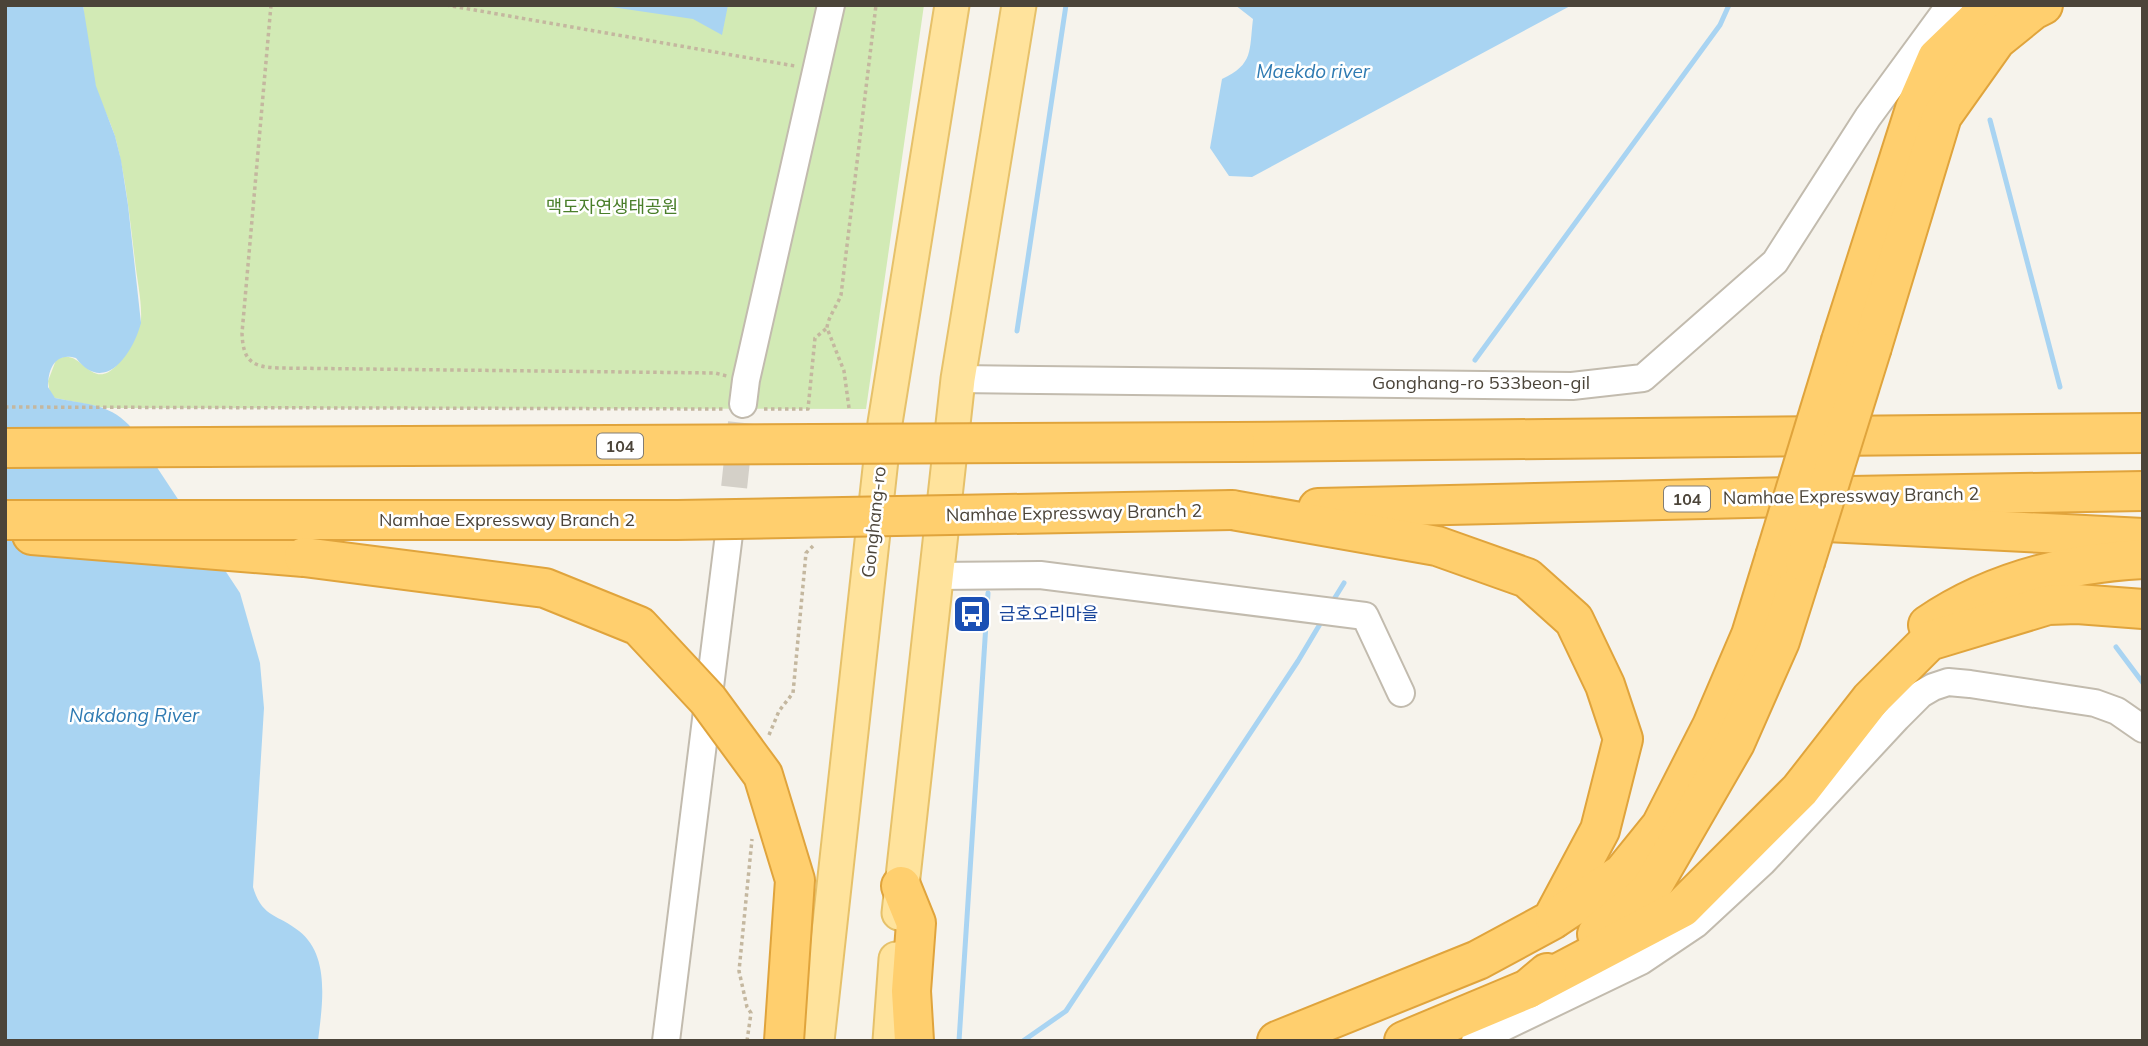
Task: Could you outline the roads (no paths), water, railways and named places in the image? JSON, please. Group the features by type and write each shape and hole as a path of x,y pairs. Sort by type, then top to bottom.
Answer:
{"highway":[{"path":"1277,1041 1478,960 1552,920 1623,873 1661,826 1790,559 1856,344 1915,109 1937,58 1992,5"},
{"path":"1856,344 1942,116 1996,40 2043,5"},
{"path":"1936,435 2143,407"},
{"name":"104","path":"5,448 1235,442 2143,433"},
{"name":"Namhae Expressway Branch 2","path":"5,520 677,520 2143,491"},
{"path":"1540,503 1861,525 2143,538"},
{"path":"1231,510 1437,547 1527,578 1574,620 1605,685 1623,739 1600,830 1552,920"},
{"path":"5,533 304,556 545,589 639,626 708,700 763,775 795,880 784,1041"},
{"path":"1528,989 1649,892 1735,743 1780,641 1790,559"},
{"path":"1682,908 1841,704 1870,671 1902,644 1944,614 1992,590 2037,575 2081,565 2143,559"},
{"path":"1404,1041 1528,989 1682,908 1800,790 1871,699 1929,641 2048,605 2077,604 2143,609"},
{"path":"901,886 916,923 911,991 914,1041"}],"main road":[{"name":"Gonghang-ro","path":"817,1041 885,423 952,5"},
{"path":"890,1041 901,886 958,379 1019,5"}],"street":[{"path":"745,392 831,5"},
{"name":"Gonghang-ro 533beon-gil","path":"958,379 1572,386 1643,377 1775,262 1868,117 1950,5"},
{"path":"666,1041 730,526"},
{"path":"935,576 1040,575 1365,616 1401,693"},
{"path":"1475,1041 1641,961 1696,924 1763,862 1897,718 1921,694 1933,687 1948,682 1970,684 2095,703 2117,710 2143,729"}],"water":[{"name":"Nakdong River","path":"5,5 83,5 96,86 121,160 141,323 132,346 116,366 107,372 97,373 87,369 76,358 63,357 51,368 48,387 55,398 104,408 129,425 240,593 260,663 264,708 253,887 261,905 299,931 316,954 322,982 318,1041 5,1041"},
{"path":"598,5 728,5 722,35 693,19"},
{"name":"Maekdo river","path":"1235,5 1572,5 1252,177 1229,176 1210,148 1222,79 1240,68 1250,48 1253,19"}],"waterway":[{"path":"1017,331 1066,5"},
{"path":"1475,360 1720,25 1729,5"},
{"path":"1990,120 2060,387"},
{"path":"1331,604 1344,583"},
{"path":"959,1041 988,593"},
{"path":"1023,1041 1066,1011 1298,661 1323,619"},
{"path":"2116,647 2143,683"}],"tunnel":[{"path":"730,526 743,404"}],"place":[{"name":"금호오리마을","path":"972,614"}],"park label":[{"name":"맥도자연생태공원","path":"612,207"}]}
